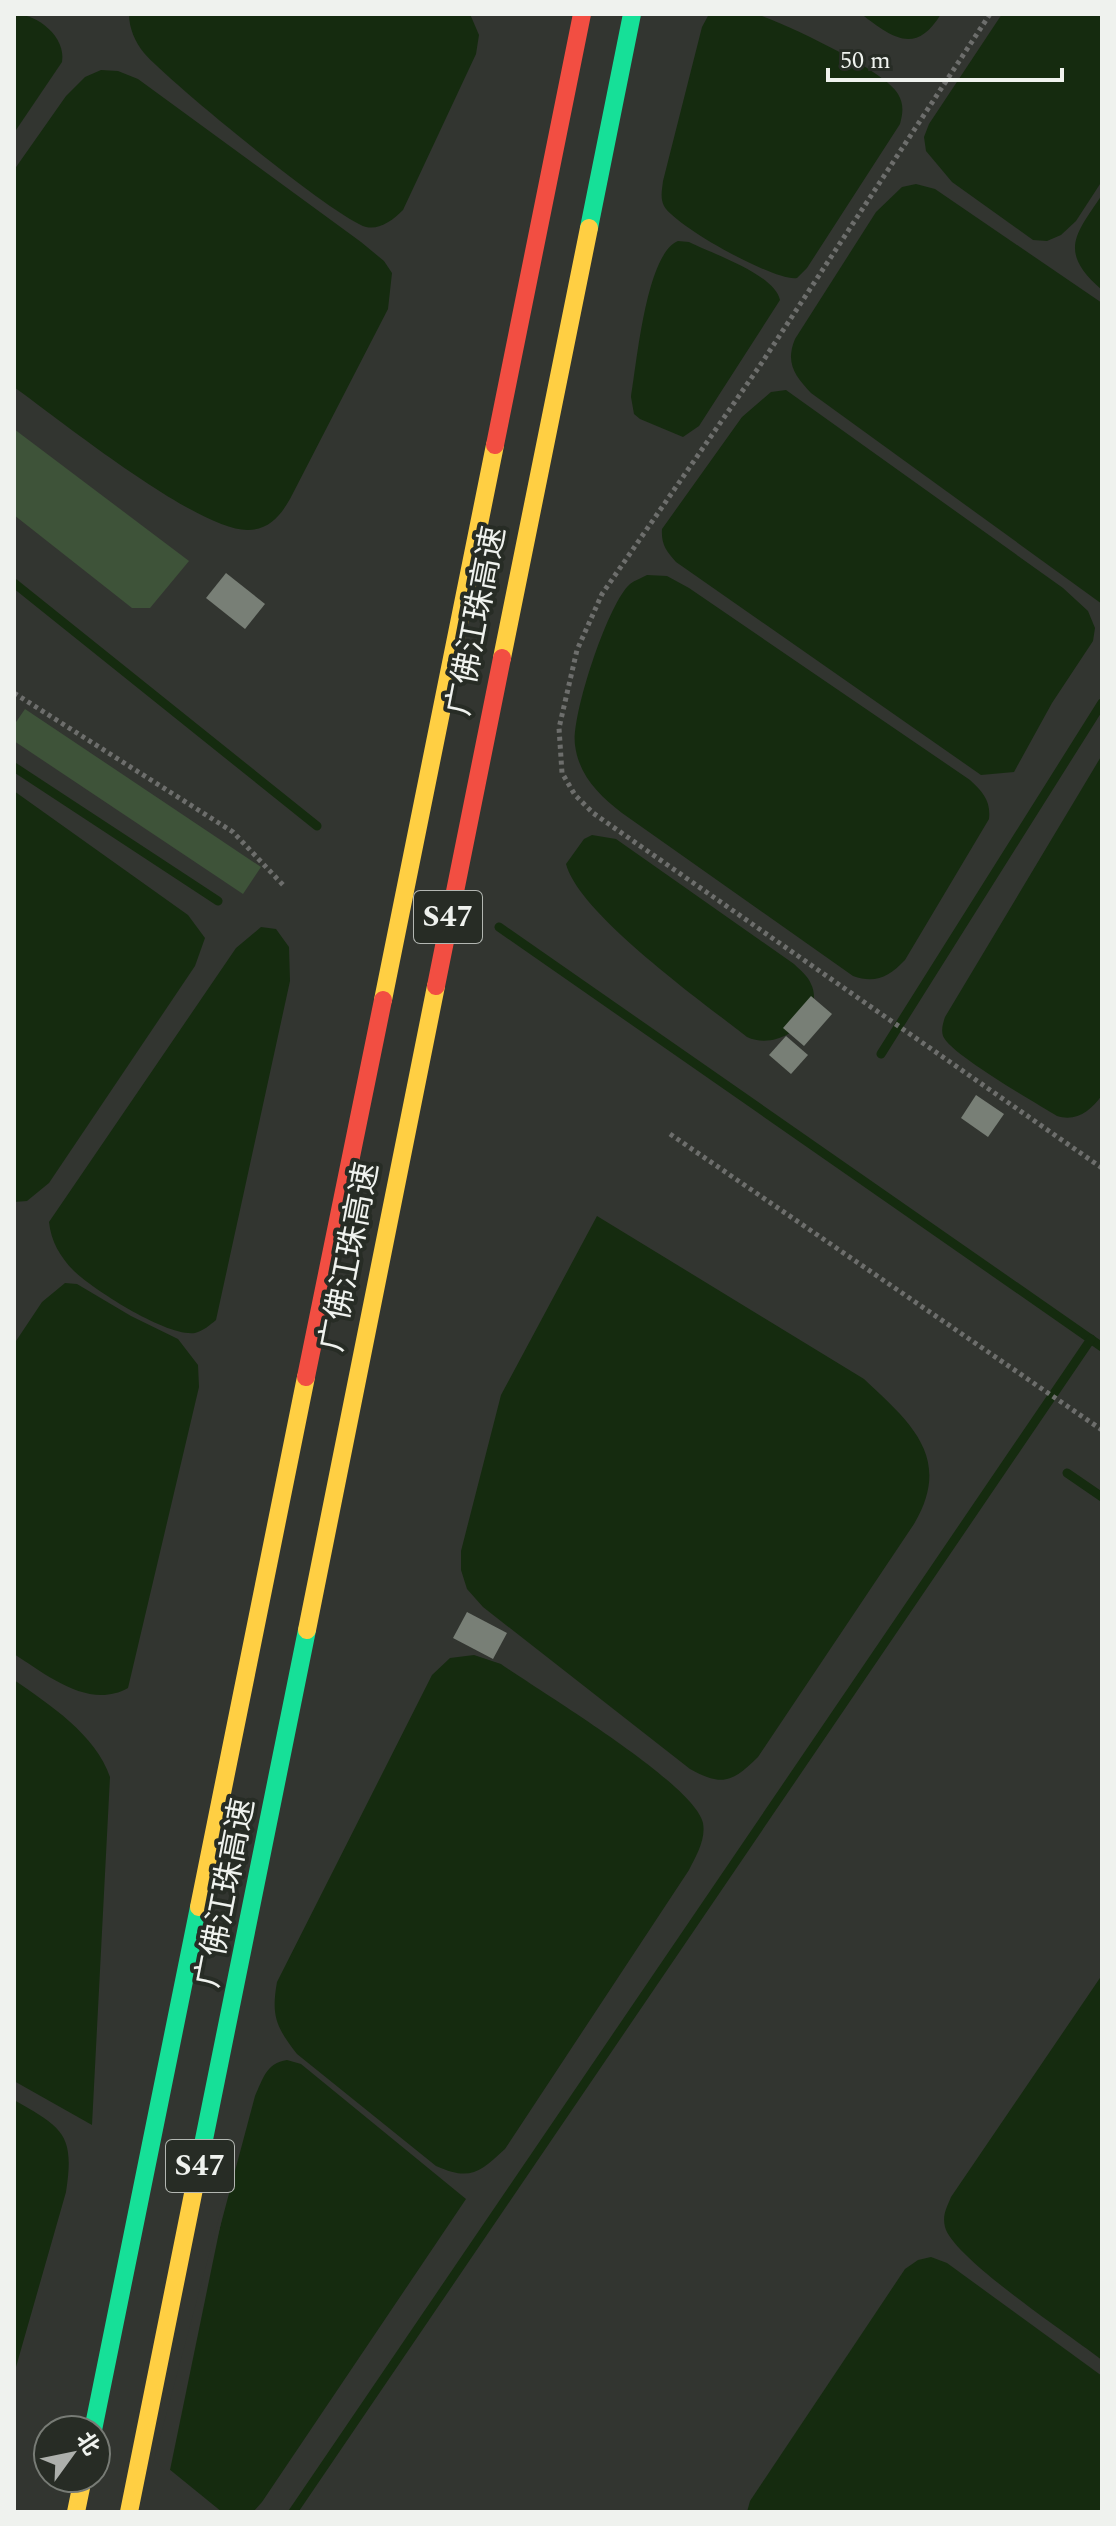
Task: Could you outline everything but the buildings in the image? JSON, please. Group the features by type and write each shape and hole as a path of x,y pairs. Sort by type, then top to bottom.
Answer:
{"highway":[{"name":"广佛江珠高速","path":"96,2414 582,14"},
{"name":"广佛江珠高速","path":"129,2512 271,1820 502,647 632,14"}],"path":[{"path":"990,14 761,364 602,594 577,650 559,728 562,773 575,795 593,813 1102,1168"},
{"path":"14,693 233,832 284,886"},
{"path":"670,1134 1102,1430"}],"shaded area":[{"path":"14,14 32,18 55,36 60,44 62,62 14,133"},
{"path":"129,14 470,14 479,35 476,54 403,210 386,223 371,228 322,200 185,91 141,49 131,30"},
{"path":"709,14 759,15 790,28 875,73 890,84 901,101 900,124 807,268 797,278 768,271 726,251 686,226 663,203 663,181 702,27"},
{"path":"861,14 941,14 922,35 912,39 893,35"},
{"path":"1002,14 1102,14 1102,181 1076,221 1061,235 1047,241 1033,240 952,182 926,151 924,137 929,124"},
{"path":"101,70 118,71 138,79 361,242 384,261 392,273 388,309 290,499 278,516 262,527 248,530 225,525 197,513 95,447 14,387 14,170 66,96 85,77"},
{"path":"916,184 935,189 1102,303 1102,604 811,393 793,369 791,355 795,339 876,212 902,187"},
{"path":"1102,195 1102,290 1080,265 1075,243 1084,221"},
{"path":"678,241 689,242 755,273 767,282 780,300 699,426 683,437 640,419 634,414 631,397 651,287 667,250"},
{"path":"786,390 1063,588 1088,611 1095,628 1093,641 1052,703 1014,772 981,775 676,562 667,551 662,529 742,417 771,392"},
{"path":"14,429 189,561 150,608 132,608 14,515"},
{"path":"647,575 667,576 689,588 970,780 985,797 989,819 905,960 887,975 875,979 853,976 622,813 598,792 586,775 575,745 585,686 602,636 621,595 630,584"},
{"path":"25,709 261,867 243,894 14,741 14,725"},
{"path":"1102,755 1102,1095 1082,1114 1070,1118 1057,1116 977,1066 949,1044 942,1029 945,1017"},
{"path":"14,791 188,915 205,938 195,966 49,1183 27,1201 14,1202"},
{"path":"592,835 616,839 794,964 808,978 814,996 806,1018 786,1035 760,1041 747,1037 674,981 618,932 576,884 566,864 584,839"},
{"path":"261,927 276,929 289,947 290,981 216,1320 198,1332 183,1332 132,1311 84,1279 60,1254 49,1222 236,948"},
{"path":"597,1216 864,1379 911,1427 928,1461 929,1480 925,1501 914,1524 758,1757 734,1777 727,1779 711,1778 690,1769 483,1607 467,1589 461,1570 461,1551 501,1395"},
{"path":"65,1283 77,1284 178,1339 198,1365 199,1387 128,1688 113,1694 98,1695 69,1687 14,1654 14,1344 42,1302"},
{"path":"474,1655 501,1664 646,1763 694,1806 704,1829 700,1848 689,1870 505,2149 481,2169 466,2174 436,2166 297,2054 280,2028 275,2004 277,1982 432,1675 450,1658"},
{"path":"14,1680 83,1734 110,1777 92,2125 14,2081"},
{"path":"1102,1975 1102,2360 990,2276 953,2241 944,2219 951,2197"},
{"path":"287,2060 301,2064 466,2199 262,2502 253,2512 222,2512 158,2460 255,2096 270,2068"},
{"path":"14,2100 54,2126 62,2135 69,2157 66,2192 14,2374"},
{"path":"931,2257 947,2263 1102,2376 1102,2512 747,2512 750,2501 905,2269 918,2260"}],"pier":[{"path":"232,2169 169,2475 154,2460"}],"waterway":[{"path":"14,583 317,826"},
{"path":"881,1054 1102,703"},
{"path":"14,767 218,901"},
{"path":"499,927 1102,1347"},
{"path":"293,2512 1091,1339"},
{"path":"1067,1473 1102,1497"}],"traffic: fast":[{"path":"589,228 632,14"},
{"path":"197,2174 307,1630"},
{"path":"96,2414 199,1907"}],"traffic: slow":[{"path":"502,658 589,228"},
{"path":"383,1000 495,445"},
{"path":"307,1630 436,986"},
{"path":"199,1907 306,1377"},
{"path":"129,2512 197,2174"},
{"path":"76,2512 80,2494"}],"traffic: jam":[{"path":"495,445 582,14"},
{"path":"436,986 502,658"},
{"path":"306,1377 383,1000"}]}
